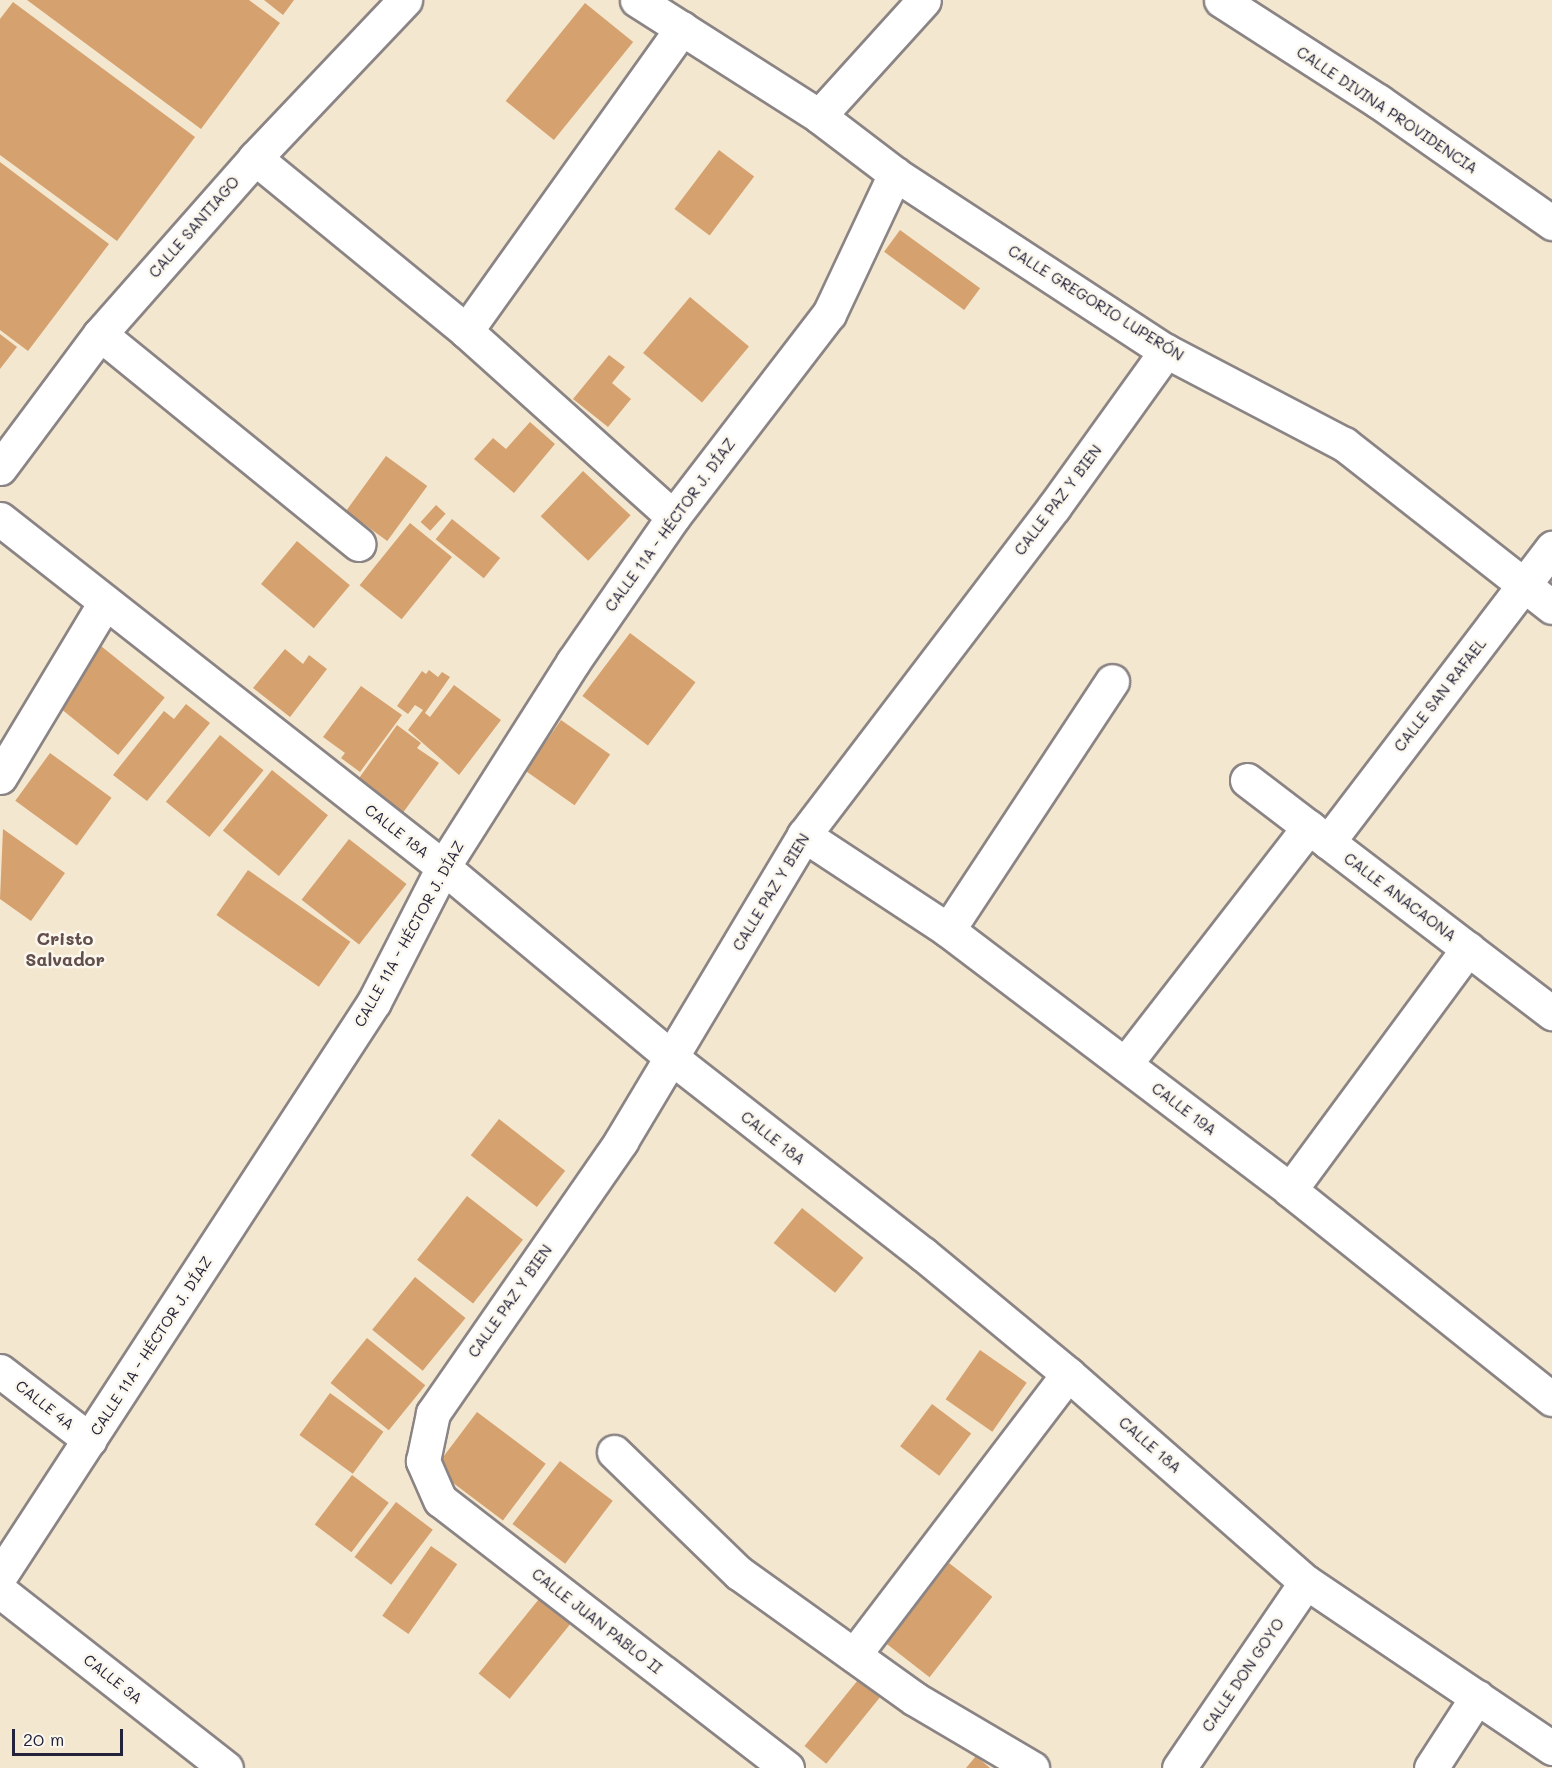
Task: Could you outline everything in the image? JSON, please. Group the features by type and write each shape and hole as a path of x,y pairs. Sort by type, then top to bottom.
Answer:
{"street":[{"name":"CALLE SANTIAGO","path":"0,468 100,334 255,158 405,0"},
{"name":"CALLE GREGORIO LUPERÓN","path":"638,0 819,116 895,174 1166,351 1344,444 1523,587 1552,607"},
{"path":"819,116 924,0"},
{"name":"CALLE DIVINA PROVIDENCIA","path":"1221,0 1378,101 1552,223"},
{"path":"466,331 682,28"},
{"path":"255,158 466,331 672,517"},
{"name":"CALLE 11A - HÉCTOR J. DÍAZ","path":"0,1576 374,1002 443,867 573,662 672,517 829,314 895,174"},
{"path":"100,334 358,544"},
{"name":"CALLE PAZ Y BIEN","path":"423,1461 433,1413 621,1141 804,835 1054,507 1166,351"},
{"name":"CALLE 18A","path":"0,519 443,867 672,1058 1068,1374 1306,1582 1552,1748"},
{"name":"CALLE SAN RAFAEL","path":"1125,1064 1523,587 1552,548"},
{"path":"0,777 105,602"},
{"path":"948,930 1112,681"},
{"name":"CALLE ANACAONA","path":"1247,780 1552,1013"},
{"name":"CALLE 19A","path":"804,835 948,930 1290,1190 1552,1399"},
{"path":"1290,1190 1468,949"},
{"name":"CALLE 4A","path":"0,1371 90,1440"},
{"path":"854,1655 1068,1374"},
{"path":"614,1452 739,1573 915,1699 1032,1768"},
{"name":"CALLE JUAN PABLO II","path":"423,1461 440,1500 787,1768"},
{"name":"CALLE DON GOYO","path":"1179,1768 1306,1582"},
{"name":"CALLE 3A","path":"0,1591 225,1768"},
{"path":"1431,1768 1477,1697"}],"building":[{"path":"27,0 249,0 280,23 201,129"},
{"path":"264,0 294,0 283,15"},
{"path":"13,2 195,137 117,241 0,155 0,19"},
{"path":"585,3 633,42 554,140 506,101"},
{"path":"719,150 754,176 710,236 674,209"},
{"path":"0,162 109,244 28,351 0,330"},
{"path":"900,230 980,288 964,310 884,252"},
{"path":"690,297 749,346 702,402 643,353"},
{"path":"0,334 17,347 0,369"},
{"path":"609,355 625,367 612,383 631,399 608,427 573,399"},
{"path":"530,422 555,444 514,493 474,459 493,438 506,449"},
{"path":"386,456 427,486 387,541 346,511"},
{"path":"583,471 631,515 588,561 541,516"},
{"path":"436,505 446,514 430,531 421,522"},
{"path":"452,519 500,558 484,578 436,539"},
{"path":"410,523 452,557 402,619 360,585"},
{"path":"297,541 350,585 314,628 261,584"},
{"path":"630,633 695,682 648,745 582,696"},
{"path":"101,646 165,698 118,755 54,704"},
{"path":"285,649 303,664 309,655 327,669 290,717 253,688"},
{"path":"429,670 438,677 442,672 450,677 425,713 430,717 454,685 501,720 459,775 408,730 423,710 415,705 408,714 397,706 422,671 426,674"},
{"path":"361,686 402,715 360,772 341,758 345,753 323,737"},
{"path":"186,704 210,723 147,801 113,775 164,711 174,719"},
{"path":"561,720 610,754 575,805 525,771"},
{"path":"397,725 421,743 417,748 439,763 402,814 357,781"},
{"path":"220,735 264,770 209,837 166,802"},
{"path":"50,753 111,798 77,845 15,801"},
{"path":"272,770 328,815 279,876 223,831"},
{"path":"3,829 65,873 31,921 0,899"},
{"path":"349,839 407,884 359,945 302,900"},
{"path":"248,870 350,942 319,987 216,915"},
{"path":"499,1119 565,1171 537,1207 471,1155"},
{"path":"467,1196 523,1240 473,1304 417,1260"},
{"path":"802,1208 863,1258 835,1293 774,1243"},
{"path":"415,1277 466,1318 423,1371 372,1330"},
{"path":"367,1338 425,1385 389,1430 330,1383"},
{"path":"980,1350 1027,1383 992,1432 946,1399"},
{"path":"330,1393 383,1432 353,1474 299,1435"},
{"path":"932,1404 971,1433 939,1476 900,1446"},
{"path":"477,1412 546,1464 503,1520 434,1469"},
{"path":"560,1461 613,1501 565,1564 512,1524"},
{"path":"352,1475 389,1503 351,1552 315,1525"},
{"path":"396,1502 433,1530 391,1585 354,1557"},
{"path":"431,1546 457,1564 408,1634 382,1616"},
{"path":"949,1563 992,1597 930,1677 886,1643"},
{"path":"539,1599 570,1624 510,1699 479,1674"},
{"path":"858,1680 880,1698 826,1764 805,1746"},
{"path":"976,1756 990,1768 966,1768"}],"district":[{"name":"Cristo Salvador","path":"65,949"}]}
